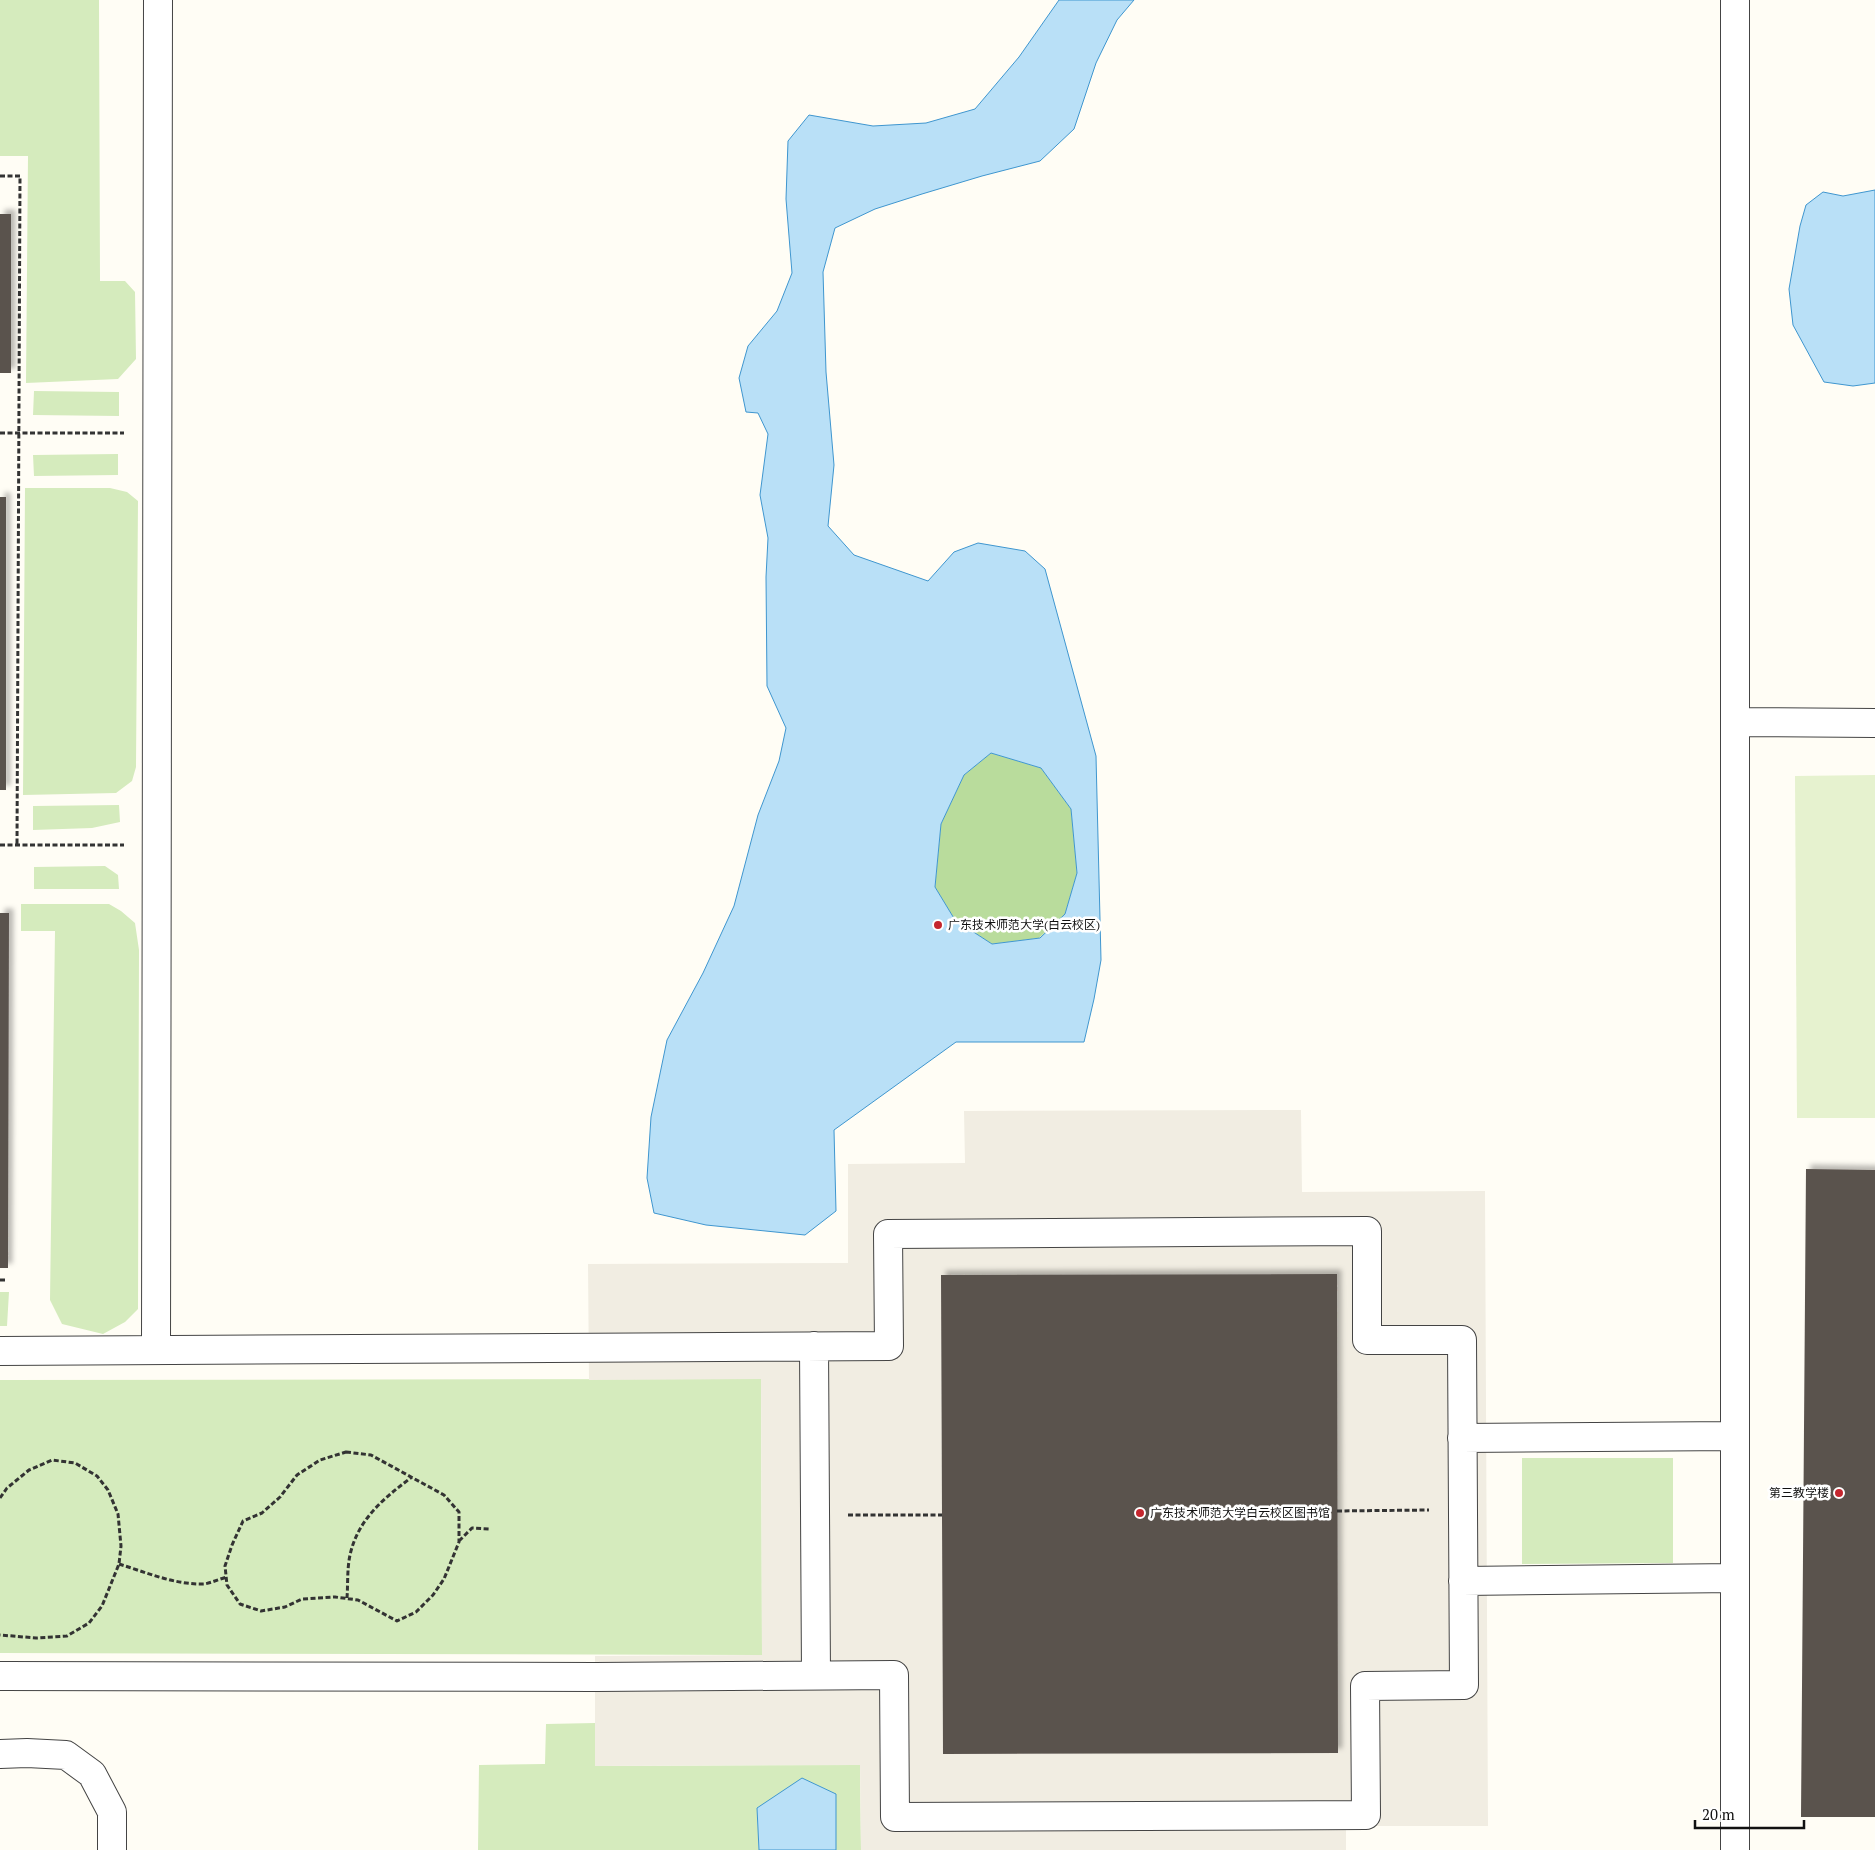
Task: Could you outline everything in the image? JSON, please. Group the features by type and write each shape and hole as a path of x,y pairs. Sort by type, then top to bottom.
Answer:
{"lane":[{"path":"156,1350 158,0"},
{"path":"1735,0 1735,1850"},
{"path":"1735,722 1875,722"},
{"path":"0,1351 889,1346 888,1234 1367,1231 1368,1340 1462,1340 1464,1686 1365,1686 1366,1815 895,1817 894,1675 0,1676"},
{"path":"814,1346 816,1675"},
{"path":"1462,1438 1735,1436"},
{"path":"1463,1581 1735,1578"},
{"path":"0,1754 27,1752 66,1755 92,1774 112,1812 112,1850"}],"path":[{"path":"0,176 20,176 16,845"},
{"path":"0,433 158,434"},
{"path":"0,845 157,844"},
{"path":"0,1280 8,1280"},
{"path":"459,1542 459,1512 444,1495 371,1454 346,1452 320,1460 297,1475 280,1497 262,1513 243,1521 232,1544 225,1566 227,1585 240,1604 261,1611 285,1607 302,1599 335,1596 358,1600 397,1621 416,1612 433,1596 444,1579 459,1542 472,1528 490,1530"},
{"path":"0,1498 8,1488 29,1470 52,1460 75,1464 97,1476 108,1490 118,1514 121,1546 119,1564 102,1606 89,1623 67,1636 36,1638 0,1634"},
{"path":"347,1598 350,1555 362,1523 386,1496 412,1477"},
{"path":"1337,1511 1462,1510"},
{"path":"815,1516 942,1515"},
{"path":"119,1564 188,1583 205,1584 226,1577"}],"green space":[{"path":"0,0 99,0 100,281 125,281 135,292 136,359 118,379 26,383 28,156 0,156"},
{"path":"34,391 119,392 119,416 33,415"},
{"path":"118,454 118,475 34,476 33,455"},
{"path":"25,488 110,488 127,492 138,501 136,767 132,781 116,793 23,795"},
{"path":"991,753 1041,768 1071,809 1077,873 1065,914 1039,938 992,944 955,920 935,887 941,824 964,775"},
{"path":"1875,775 1875,1118 1797,1118 1795,776"},
{"path":"119,805 120,822 92,828 33,830 33,806"},
{"path":"105,866 118,875 119,889 34,889 34,867"},
{"path":"21,904 109,904 135,923 139,950 138,1309 125,1322 103,1334 62,1324 50,1300 55,931 21,931"},
{"path":"0,1292 9,1292 7,1326 0,1326"},
{"path":"761,1379 762,1655 0,1653 0,1380"},
{"path":"1522,1458 1673,1458 1673,1563 1522,1564"},
{"path":"595,1723 595,1766 860,1765 861,1850 836,1850 836,1794 757,1808 759,1850 478,1850 479,1765 545,1764 546,1724"}],"shaded area":[{"path":"1301,1110 1302,1192 1485,1191 1488,1826 1346,1826 1346,1850 861,1850 860,1765 595,1766 595,1656 762,1655 761,1379 589,1380 588,1264 848,1263 848,1164 965,1163 964,1111","holes":["1336,1274 1338,1753 943,1754 941,1275"]}],"water":[{"path":"1059,0 1134,0 1117,20 1096,63 1074,129 1040,161 982,176 875,209 835,228 823,272 826,372 834,465 828,526 854,555 928,581 954,552 978,543 1025,551 1045,569 1096,756 1101,960 1084,1042 956,1042 834,1130 836,1211 805,1235 706,1225 654,1213 647,1178 651,1117 667,1040 703,973 734,906 758,815 779,761 786,728 767,686 766,577 768,538 760,495 768,434 758,413 746,412 739,378 748,346 777,311 792,273 786,199 788,141 809,115 873,126 926,123 975,109 1019,57","holes":["991,753 1041,768 1071,809 1077,873 1065,914 1040,938 992,944 955,920 935,887 941,824 964,775"]},
{"path":"1875,190 1875,383 1853,386 1824,382 1793,325 1789,289 1800,226 1806,205 1823,192 1843,196"},
{"path":"802,1778 836,1794 836,1850 759,1850 757,1808"}],"building":[{"path":"0,214 11,214 11,373 0,373"},
{"path":"0,497 6,497 6,790 0,790"},
{"path":"0,913 9,913 8,1268 0,1268"},
{"name":"第三教学楼","path":"1806,1169 1875,1170 1875,1817 1801,1817"},
{"name":"广东技术师范大学白云校区图书馆","path":"1337,1274 1338,1753 943,1754 941,1275"}],"place":[{"name":"广东技术师范大学(白云校区)","path":"938,925"},
{"name":"第三教学楼","path":"1839,1493"},
{"name":"广东技术师范大学白云校区图书馆","path":"1140,1513"}]}
